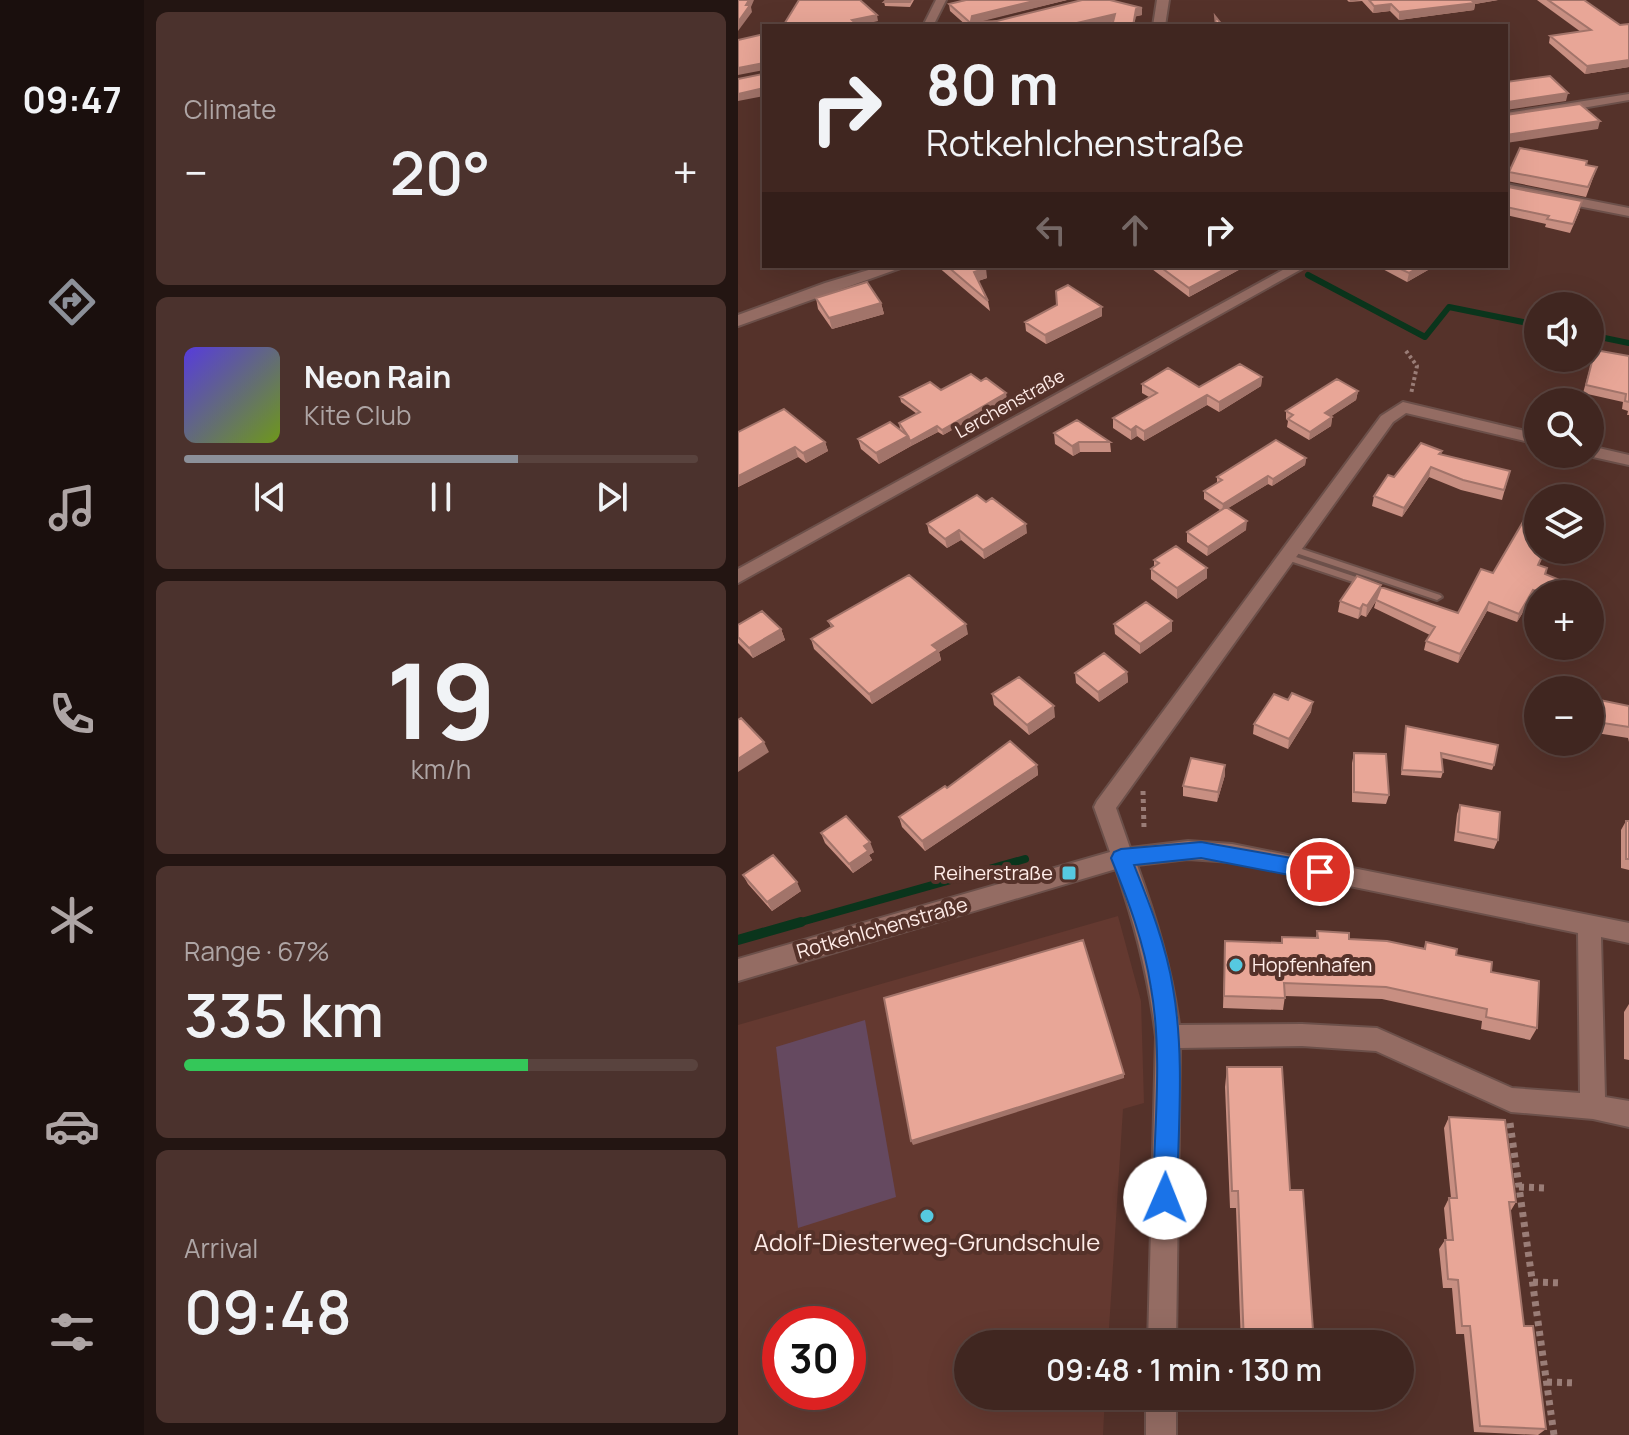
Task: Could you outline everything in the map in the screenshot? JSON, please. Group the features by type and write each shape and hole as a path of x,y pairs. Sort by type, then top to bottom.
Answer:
{"street":[{"path":"929,24 941,0"},
{"path":"1159,24 1163,0"},
{"path":"1508,117 1629,97"},
{"path":"1508,188 1629,212"},
{"path":"738,321 830,286 891,268"},
{"name":"Lerchenstraße","path":"738,577 1296,268"},
{"path":"1162,1330 1168,1037 1162,987 1146,922 1105,807 1387,419 1403,407 1524,436"},
{"path":"1604,454 1629,460"},
{"name":"Rotkehlchenstraße","path":"738,970 1121,858 1188,850 1232,853 1629,933"},
{"path":"1589,926 1593,1107"},
{"path":"1168,1037 1302,1035 1377,1040 1507,1099 1593,1107 1629,1114"},
{"path":"1161,1410 1161,1435"}],"lane":[{"path":"1290,553 1434,601"}],"path":[{"path":"1403,407 1415,383 1417,366 1406,351"},
{"path":"1507,1099 1554,1435"},
{"path":"1519,1187 1546,1188"},
{"path":"1533,1282 1562,1283"},
{"path":"1547,1382 1577,1383"}],"shaded area":[{"name":"Adolf-Diesterweg-Grundschule","path":"1118,916 1141,1001 1144,1103 1123,1109 1109,1330 954,1330 954,1410 1104,1410 1103,1435 738,1435 738,1025"},
{"path":"865,1020 896,1197 798,1228 776,1047"}],"building":[{"path":"738,0 749,0 746,5 750,5 738,22"},
{"path":"799,0 860,0 877,15 852,20 857,24 784,24"},
{"path":"886,0 911,0 884,2"},
{"path":"966,0 1038,0 972,16 971,21 993,22 1082,0 1110,0 1142,8 1136,9 1133,24 1112,24 1115,14 1072,24 972,24 949,4"},
{"path":"1369,0 1471,0 1475,3 1399,12 1391,4 1374,6"},
{"path":"1548,0 1584,0 1620,25 1629,24 1629,60 1587,66 1550,36 1591,30"},
{"path":"762,34 762,63 738,68 738,40"},
{"path":"762,74 762,88 738,94 738,79"},
{"path":"1550,76 1568,93 1508,102 1508,82"},
{"path":"1580,104 1600,121 1508,135 1508,115"},
{"path":"1520,148 1587,161 1586,165 1597,167 1588,187 1509,172"},
{"path":"1508,187 1582,201 1573,224 1547,219 1549,216 1508,207"},
{"path":"949,268 986,268 974,272 988,301"},
{"path":"1162,268 1227,268 1189,288"},
{"path":"1398,268 1418,268 1409,273"},
{"path":"867,282 881,303 829,318 816,298"},
{"path":"1068,285 1102,307 1045,335 1025,322 1057,305 1056,291"},
{"path":"1604,352 1629,356 1629,402 1625,401 1626,394 1586,385 1589,372 1604,372"},
{"path":"1240,364 1262,377 1219,402 1207,395 1144,431 1136,426 1131,430 1113,418 1157,393 1142,384 1168,368 1199,387"},
{"path":"971,374 981,381 986,378 1006,393 942,430 937,426 910,441 899,423 920,412 900,397 930,382 941,390"},
{"path":"1337,379 1358,391 1325,413 1332,417 1310,432 1288,419 1293,415 1286,411"},
{"path":"784,409 825,442 803,453 795,447 738,476 738,432"},
{"path":"1077,420 1110,442 1079,442 1072,446 1054,433"},
{"path":"890,422 908,436 876,453 858,439"},
{"path":"1276,440 1306,458 1273,479 1268,476 1223,504 1204,491 1222,480 1217,477"},
{"path":"1421,443 1442,451 1439,454 1510,471 1504,490 1463,480 1431,467 1404,508 1374,496 1388,475 1394,477"},
{"path":"977,495 986,502 992,498 1026,524 983,550 959,530 945,539 927,524"},
{"path":"1226,507 1247,521 1208,547 1187,532"},
{"path":"1524,520 1524,564 1538,564 1547,568 1545,574 1560,580 1524,580 1524,605 1519,614 1489,602 1460,654 1426,641 1435,627 1376,600 1381,587 1458,613 1481,569 1493,573"},
{"path":"1176,546 1207,568 1177,588 1151,569 1159,563 1154,560"},
{"path":"909,575 966,624 932,645 938,650 869,694 811,639 833,626 828,621"},
{"path":"1357,576 1381,585 1367,606 1363,604 1360,609 1340,601"},
{"path":"1146,602 1172,621 1140,644 1114,624"},
{"path":"762,611 781,629 749,648 738,637 738,625"},
{"path":"1104,653 1127,672 1098,692 1075,673"},
{"path":"1019,677 1054,706 1027,725 992,694"},
{"path":"1292,693 1313,702 1289,739 1254,724 1274,694 1288,700"},
{"path":"1604,701 1629,706 1629,727 1604,723"},
{"path":"741,718 764,742 738,759 738,720"},
{"path":"1406,726 1498,745 1494,765 1441,753 1443,772 1402,770"},
{"path":"1010,741 1037,765 922,841 899,817 945,786 947,788"},
{"path":"1354,753 1386,754 1389,795 1354,792"},
{"path":"1191,758 1225,765 1218,792 1183,786"},
{"path":"1460,805 1500,812 1498,840 1458,832"},
{"path":"846,816 870,842 864,846 868,851 849,864 821,833"},
{"path":"1626,821 1629,821 1629,859 1626,859"},
{"path":"773,855 797,882 767,902 743,875"},
{"path":"1317,931 1349,933 1349,939 1387,941 1425,949 1426,942 1457,949 1456,955 1492,962 1491,972 1539,981 1537,1028 1486,1017 1487,1009 1386,987 1284,983 1285,998 1224,996 1225,941 1282,943 1282,937 1318,938"},
{"path":"1083,940 1124,1074 911,1141 884,998"},
{"path":"1227,1067 1282,1067 1290,1190 1303,1190 1313,1330 1243,1330 1238,1191 1232,1191"},
{"path":"1449,1117 1505,1120 1516,1202 1509,1202 1524,1326 1533,1326 1546,1429 1480,1426 1470,1326 1462,1326 1458,1280 1448,1279 1445,1240 1453,1240 1449,1198 1457,1198"}],"waterway":[{"path":"1308,275 1425,337 1449,307 1524,322"},
{"path":"1604,338 1629,343"},
{"path":"794,924 1025,859"},
{"path":"794,924 801,922"},
{"path":"738,940 794,924"}],"place":[{"name":"Reiherstraße","path":"1069,873"},
{"name":"Hopfenhafen","path":"1236,965"},
{"name":"Adolf-Diesterweg-Grundschule","path":"927,1216"}],"route":[{"path":"1165,1198 1168,1037 1162,987 1146,922 1121,858 1201,850 1232,853 1320,872"}]}
